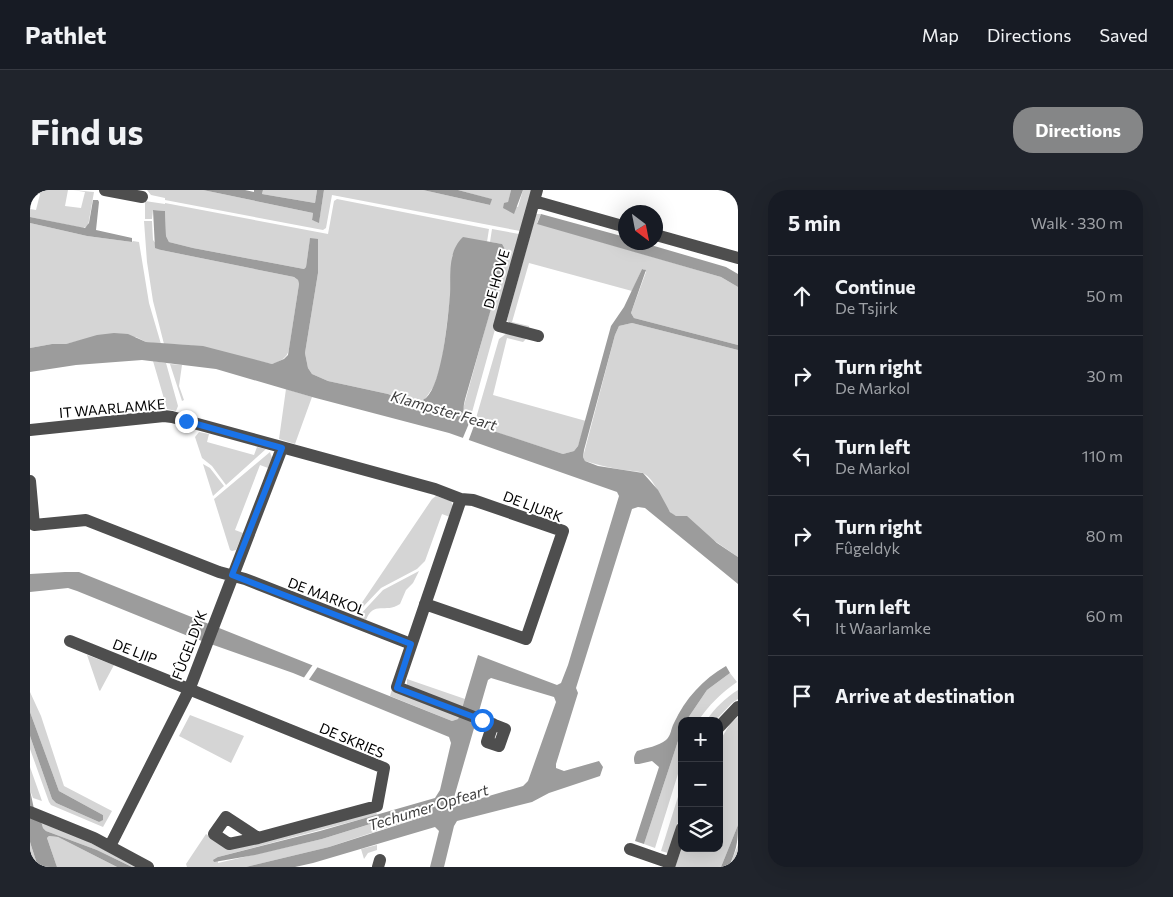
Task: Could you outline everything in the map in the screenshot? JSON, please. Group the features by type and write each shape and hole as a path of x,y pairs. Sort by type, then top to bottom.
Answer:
{"street":[{"path":"105,190 142,197"},
{"path":"535,195 618,224"},
{"name":"DE HOVE","path":"535,195 499,326 538,336"},
{"path":"663,237 738,258"},
{"name":"IT WAARLAMKE","path":"30,430 164,416 282,448"},
{"name":"DE LJURK","path":"282,448 435,489 462,500 474,500 563,531 526,640 425,604"},
{"name":"FÛGELDYK","path":"110,846 188,690 282,448"},
{"path":"30,481 34,525 86,520 219,572 232,575"},
{"path":"462,500 397,688 487,722"},
{"name":"DE MARKOL","path":"232,575 411,644"},
{"name":"DE LJIP","path":"70,642 174,682 188,690"},
{"name":"DE SKRIES","path":"188,690 384,768 377,806 258,838"},
{"path":"723,723 738,708"},
{"path":"30,812 46,817 110,846 148,867"},
{"path":"630,849 670,865 678,840"}],"shaded area":[{"path":"30,190 68,190 65,206 81,208 85,192 73,190 94,192 88,226 83,228 30,217 30,209 36,210 40,194"},
{"path":"147,190 203,190 313,213 312,220 319,222 324,190 423,190 490,205 491,199 458,190 511,190 508,203 506,203 518,207 523,190 533,190 520,231 332,195 326,228 323,230 165,200 165,198 151,195"},
{"path":"263,190 317,190 315,203 262,194"},
{"path":"337,199 489,229 487,242 463,238 452,256 450,299 441,366 434,386 425,399 412,404 388,394 328,381 312,374 308,368 305,353 318,273 310,239 306,267 304,269 169,242 166,236 165,211 153,210 152,219 145,219 145,201 165,203 328,234 334,201"},
{"path":"536,214 541,214 537,223 618,247 618,250 629,250 721,277 738,287 738,345 634,318 631,313 646,272 644,269 642,269 632,291 529,263 512,322 529,326 529,328 509,323 507,320"},
{"path":"144,221 152,221 153,240 161,250 294,277 298,280 299,284 289,349 285,357 272,364 189,345 164,344 153,301 147,262"},
{"path":"30,223 87,236 139,242 149,303 161,344 146,342 136,337 78,341 30,348"},
{"path":"492,229 521,236 469,423 465,419 463,409 495,293 502,244 490,242"},
{"path":"632,323 738,350 738,557 669,511 649,477 643,473 595,464 585,461 583,457 615,335 619,326"},
{"path":"507,333 526,339 523,342 507,338 493,395 586,421 578,446 574,451 563,454 474,425 499,339"},
{"path":"153,361 166,363 178,406 176,411 167,409"},
{"path":"170,364 182,365 179,386 184,400 182,401"},
{"path":"286,389 312,397 295,444 279,439"},
{"path":"199,432 209,434 207,442 254,455 257,447 266,449 226,485 212,466 202,458 195,437"},
{"path":"270,452 272,458 268,468 260,465 235,530 243,533 236,550 232,551 230,550 214,499"},
{"path":"203,464 210,468 224,486 213,496"},
{"path":"436,496 451,501 453,506 450,517 442,514 425,561 417,569 381,588 359,611 357,610 432,499"},
{"path":"419,571 413,583 406,590 400,604 395,607 373,610 366,620 358,617 383,590"},
{"path":"87,655 114,665 100,691 99,690"},
{"path":"730,673 737,682 726,690 701,717 689,717 707,690"},
{"path":"407,679 465,699 462,708 407,686"},
{"path":"392,689 460,716 452,721 390,696"},
{"path":"738,690 738,699 719,717 709,717 720,704"},
{"path":"30,692 41,716 64,786 112,811 103,827 51,805 49,802 30,749 30,736 52,799 56,803 99,822 103,815 59,791 30,712"},
{"path":"190,715 244,736 231,763 179,736"},
{"path":"738,717 738,825 721,867 675,867 681,852 723,852 723,735 730,724"},
{"path":"678,741 678,774 655,848 644,844"},
{"path":"30,767 42,801 33,798 30,790"},
{"path":"678,797 678,822 668,853 661,851"},
{"path":"425,807 431,808 430,815 380,830 380,821"},
{"path":"376,811 377,815 218,857 218,863 322,839 377,822 377,831 329,847 246,867 187,867 186,864 206,834 224,847"},
{"path":"41,821 69,832 138,867 132,867 97,850 46,831"},
{"path":"49,836 58,837 117,867 57,867 47,838"},
{"path":"30,842 38,867 30,867"},
{"path":"377,845 377,850 368,853 364,859 361,849"},
{"path":"738,845 738,867 729,867"}],"water":[{"path":"203,190 245,190 254,192 254,190 263,190 262,194 315,203 317,190 324,190 319,223 312,220 313,213"},
{"path":"423,190 458,190 492,199 490,205"},
{"path":"511,190 523,190 514,214 503,208 504,203 508,202"},
{"path":"93,200 98,200 99,202 96,230 132,238 132,242 87,236 30,223 30,217 85,228 89,223"},
{"path":"153,210 165,211 166,236 169,242 304,269 306,267 310,238 318,239 318,273 305,353 308,368 312,374 328,381 388,394 412,404 426,398 432,390 440,365 446,334 451,264 454,250 463,237 502,244 507,253 465,398 464,415 469,423 563,454 574,451 578,446 611,326 624,307 642,269 646,270 631,313 634,318 738,345 738,350 632,323 619,326 615,335 583,457 585,461 598,466 643,473 658,490 670,512 676,516 687,516 717,543 738,557 738,584 645,508 638,507 632,509 576,688 578,693 556,764 556,768 564,771 599,761 603,767 600,776 549,793 532,802 457,821 454,826 444,867 430,867 439,831 435,827 295,867 246,867 329,847 429,815 432,811 431,808 425,807 322,839 255,855 214,862 213,860 218,857 320,831 435,798 440,790 451,743 449,737 293,673 188,636 77,591 68,588 30,592 30,574 79,572 452,721 458,719 460,715 478,655 557,685 561,683 619,496 617,492 449,433 312,397 216,369 142,360 76,365 30,372 30,348 52,344 66,344 97,335 114,333 128,334 146,342 203,346 272,364 284,359 288,355 299,284 298,280 294,277 155,248","holes":["491,678 554,697 556,702 528,781 523,786 455,806 453,801 488,680"]},
{"path":"541,214 618,235 618,247 537,224"},
{"path":"663,249 726,267 738,274 738,287 721,277 627,250"},
{"path":"726,666 730,673 707,690 689,717 678,717 678,741 644,844 635,841 659,767 652,761 635,764 635,754 637,751 666,740 678,714 689,698 702,683"},
{"path":"30,712 59,791 103,815 103,820 99,822 56,803 52,799 30,736"},
{"path":"30,790 34,809 46,831 97,850 132,867 117,867 58,837 49,836 47,838 57,867 38,867 30,842"},
{"path":"738,825 737,842 729,867 721,867"}],"pier":[{"path":"470,421 475,423 468,442 462,440"},
{"path":"314,663 319,665 308,681 303,679"}],"route":[{"path":"186,421 282,448 232,575 411,644 397,688 482,720"}],"water label":[{"name":"Klampster Feart","path":"444,410"},
{"name":"Techumer Opfeart","path":"428,807"}]}
